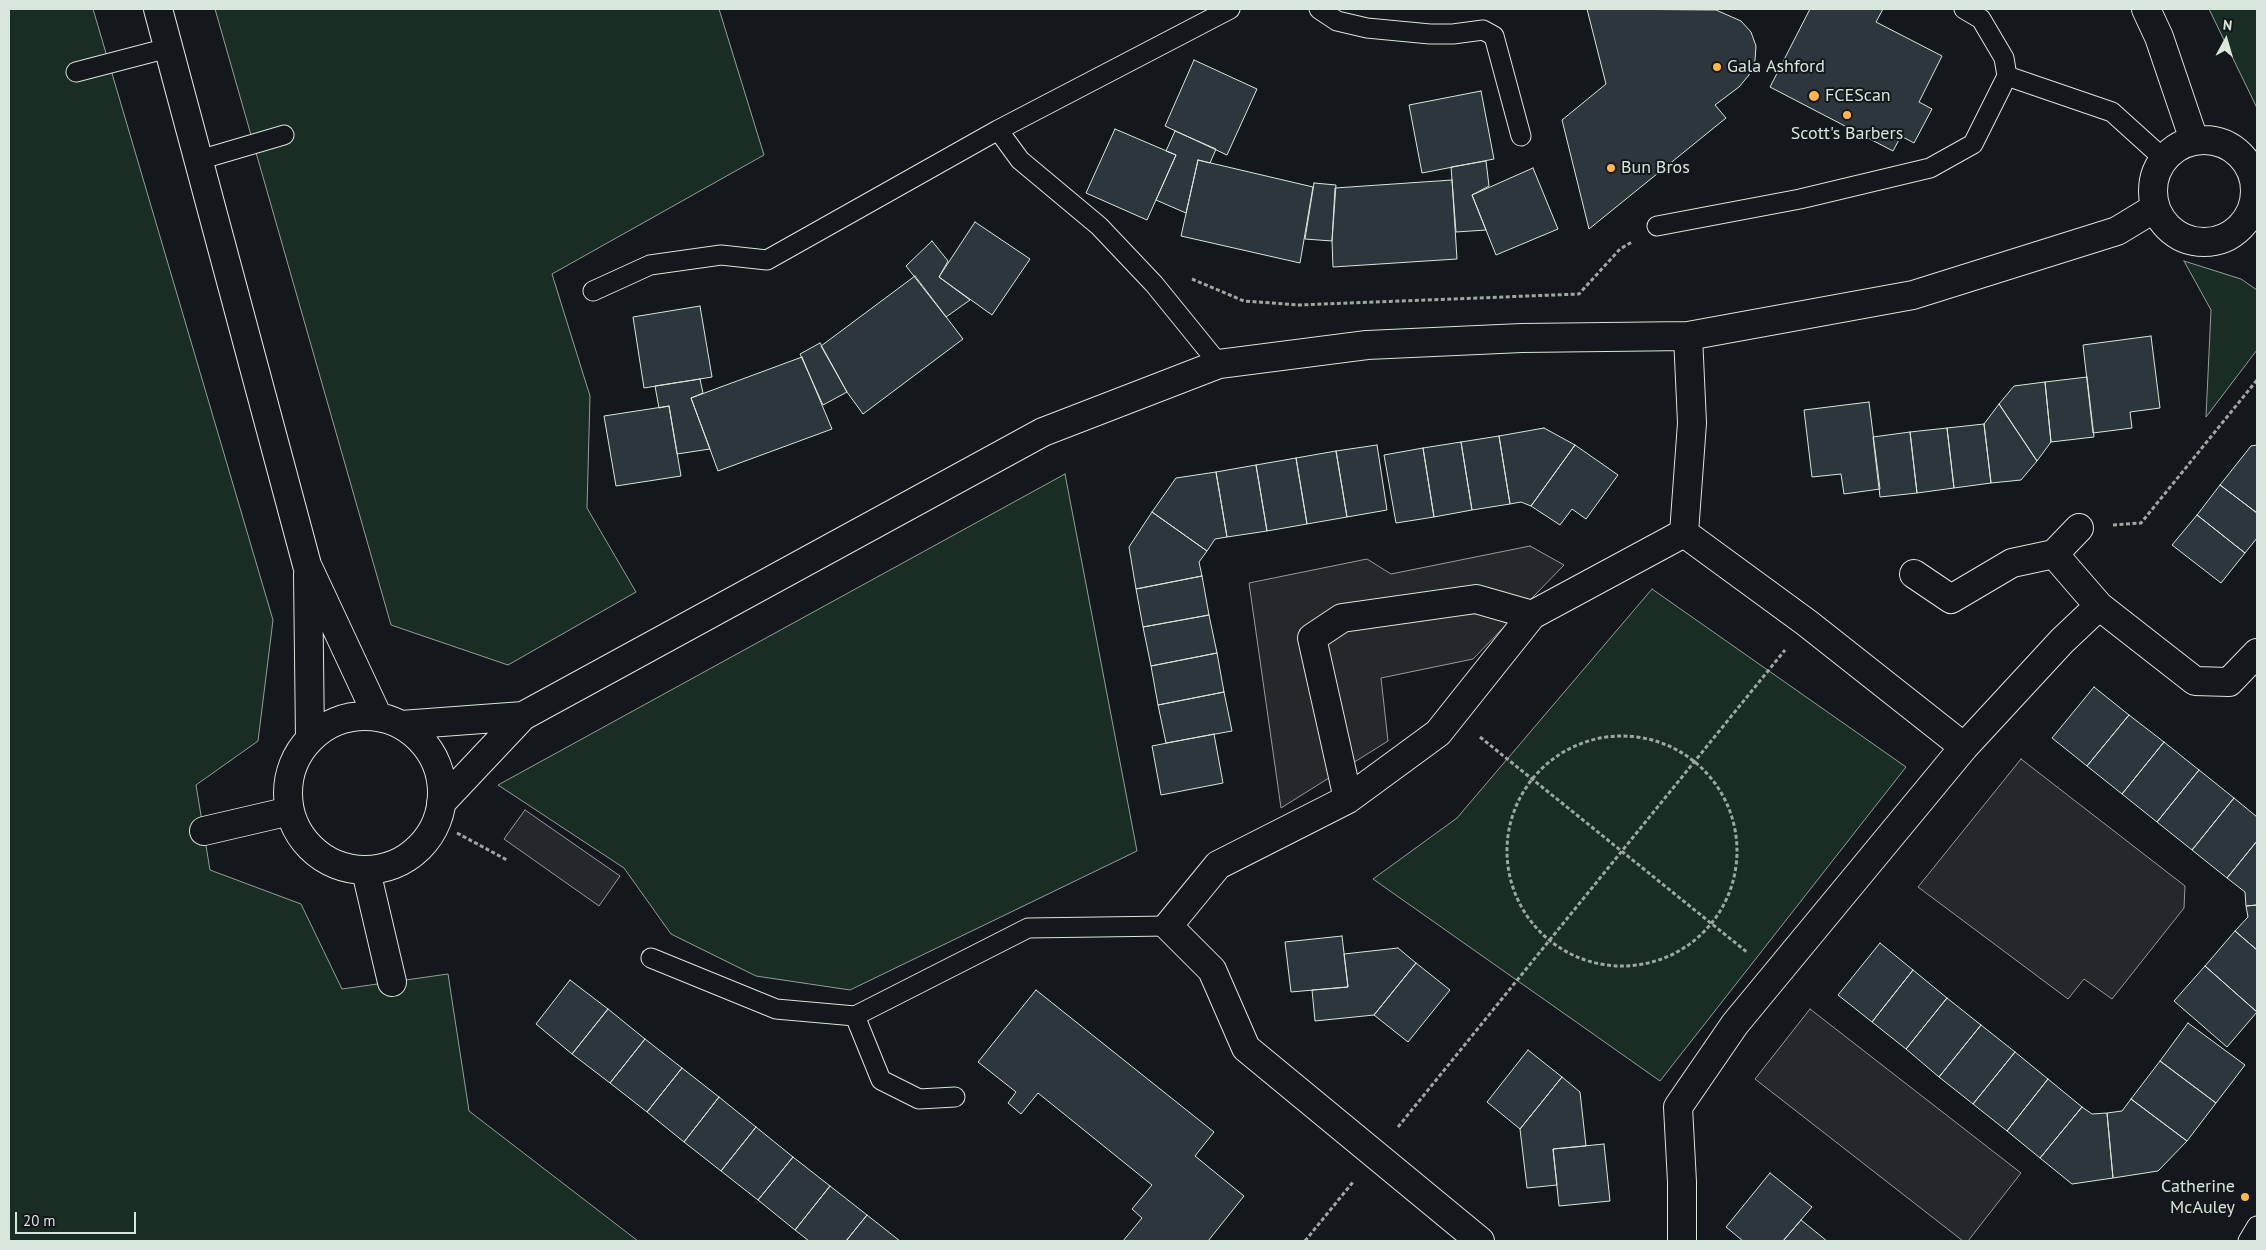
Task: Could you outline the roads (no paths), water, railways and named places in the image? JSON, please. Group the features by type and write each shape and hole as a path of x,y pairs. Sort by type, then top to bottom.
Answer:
{"street":[{"path":"158,9 308,565 390,721 421,739 434,759 442,784 439,812 431,834 414,853 392,866 366,871 340,866 318,854 300,835 290,811 288,785 295,760 310,739 331,723 354,716 390,721 523,716"},
{"path":"2146,9 2159,37 2194,140"},
{"path":"2194,140 2210,140 2226,144 2240,153 2250,166 2255,181 2256,197 2251,213 2249,233 2220,240 2194,241 2170,229 2156,208 2153,196 2153,182 2164,159 2172,150 2194,140"},
{"path":"439,812 523,716 1042,432 1219,364 1367,345 1522,338 1688,336 1913,295 2117,231 2156,208"},
{"path":"1684,533 1692,423 1688,336"},
{"path":"1914,574 1951,599 2012,564 2054,554 2079,528"},
{"path":"1480,1241 1246,1048 1212,970 1168,926 1218,865 1348,799 1438,733 1532,615 1684,533"},
{"path":"1684,533 1807,623 1964,747"},
{"path":"2054,554 2099,606 2195,681 2229,682 2257,652"},
{"path":"308,565 310,739"},
{"path":"1348,799 1312,638 1342,618 1476,599 1532,615"},
{"path":"1682,1241 1682,1182 1678,1107 1735,1024 1964,747 2062,641 2099,606"},
{"path":"204,831 290,811"},
{"path":"366,871 392,982"}],"lane":[{"path":"593,291 650,265 721,255 767,260 998,130 1230,9"},
{"path":"1319,9 1337,21 1367,28 1430,34 1483,30 1494,36 1521,136"},
{"path":"1657,226 1800,198 1930,168 1973,144 2007,76 2004,58 1981,18 1964,9"},
{"path":"76,72 168,48"},
{"path":"2007,76 2112,112 2164,159"},
{"path":"998,130 1020,160 1099,226 1154,284 1219,364"},
{"path":"198,160 284,135"},
{"path":"651,958 776,1009 855,1016 1028,928 1168,926"},
{"path":"855,1016 880,1080 919,1099 955,1097"},
{"path":"2248,1241 2257,1226"}],"place":[{"name":"Gala Ashford","path":"1717,67"},
{"name":"FCEScan","path":"1814,96"},
{"name":"Scott's Barbers","path":"1847,115"},
{"name":"Bun Bros","path":"1611,168"},
{"name":"Catherine McAuley","path":"2245,1197"}]}
